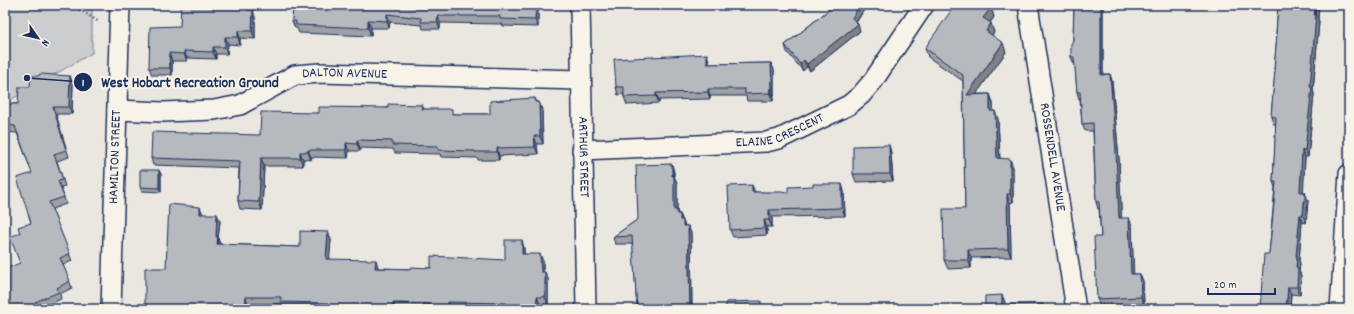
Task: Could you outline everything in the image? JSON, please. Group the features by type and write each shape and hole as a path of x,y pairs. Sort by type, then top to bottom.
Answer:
{"street":[{"name":"HAMILTON STREET","path":"111,309 120,5"},
{"name":"ARTHUR STREET","path":"580,5 586,309"},
{"name":"ELAINE CRESCENT","path":"582,150 766,142 779,139 849,105 861,95 873,81 924,5"},
{"name":"ROSSENDELL AVENUE","path":"1028,5 1076,309"},
{"name":"DALTON AVENUE","path":"117,110 163,112 214,110 240,105 296,75 320,73 581,80"},
{"path":"1340,309 1349,174"}],"path":[{"path":"5,67 9,64"}],"shaded area":[{"path":"5,5 85,5 92,10 92,53 5,103"}],"building":[{"path":"181,5 224,5 224,7 247,7 248,10 253,10 252,31 238,31 238,37 225,37 225,47 213,47 213,52 184,51 184,54 169,53 170,68 149,68 150,27 180,26"},
{"path":"293,5 536,5 535,20 500,19 500,16 438,16 437,22 421,22 421,18 387,14 387,21 368,20 368,28 296,25 296,21 292,21"},
{"path":"835,5 860,5 852,18 858,24 807,64 804,60 800,64 785,45"},
{"path":"955,5 986,5 991,8 983,18 991,23 986,31 1003,43 967,95 990,94 990,111 995,111 997,158 1010,159 1010,194 1007,194 1008,249 968,250 968,260 944,260 943,209 965,209 963,75 925,48"},
{"path":"1074,5 1101,5 1101,75 1110,74 1119,218 1129,218 1131,274 1140,274 1141,297 1097,299 1094,237 1101,237 1099,202 1096,202 1093,123 1082,124 1080,92 1077,92 1074,57 1071,57"},
{"path":"1278,5 1316,5 1314,15 1316,15 1310,87 1312,87 1305,150 1302,150 1300,192 1305,192 1303,215 1300,215 1296,256 1296,268 1298,269 1297,287 1288,287 1286,309 1260,309 1264,254 1269,254 1276,182 1273,182 1276,117 1271,116"},
{"path":"707,54 707,64 771,63 772,89 770,89 770,93 745,94 745,89 708,89 708,92 656,93 656,96 624,97 624,87 616,87 614,59"},
{"path":"40,74 70,76 69,107 53,107 66,150 54,154 63,180 58,181 64,197 49,202 70,254 60,258 70,281 57,288 59,292 35,302 38,309 5,309 5,269 20,263 10,237 20,233 18,227 31,223 17,178 32,173 15,126 5,125 5,104 18,104 19,87 30,87 31,76 39,76"},
{"path":"535,98 535,102 539,102 540,136 534,136 535,147 497,148 497,152 475,152 438,150 438,146 392,145 392,141 357,140 357,144 346,143 346,150 308,150 308,152 300,152 300,158 261,158 259,202 238,201 240,161 151,158 152,132 260,135 261,112 319,113 319,107 388,108 388,104 422,105 422,109 452,109 452,114 490,114 490,101"},
{"path":"889,145 890,174 853,174 853,146"},
{"path":"672,164 672,176 674,176 674,210 677,210 677,214 680,214 680,220 683,220 683,226 688,226 690,309 637,309 632,236 613,237 638,219 636,165"},
{"path":"140,170 159,170 159,188 140,187"},
{"path":"813,184 842,184 842,208 769,210 769,220 764,220 765,228 730,230 728,186 752,185 752,192 788,193 788,187 813,186"},
{"path":"169,204 200,207 200,214 217,214 217,244 300,247 300,231 328,232 326,259 376,260 375,268 431,268 431,256 505,260 505,240 522,240 522,254 540,254 541,272 545,272 545,297 537,297 536,307 519,307 519,305 506,306 506,303 448,302 448,307 446,309 432,309 430,308 430,304 393,303 393,308 373,308 373,306 350,307 347,309 328,306 328,303 281,302 281,297 246,297 245,309 166,309 166,307 145,307 145,268 166,268"},
{"path":"1002,295 1002,305 1043,304 1043,309 985,309 985,296"},
{"path":"761,301 761,305 816,306 816,309 726,309 726,302"},
{"path":"942,306 943,309 922,309 922,307"}],"place":[{"name":"West Hobart Recreation Ground","path":"27,78"}]}
